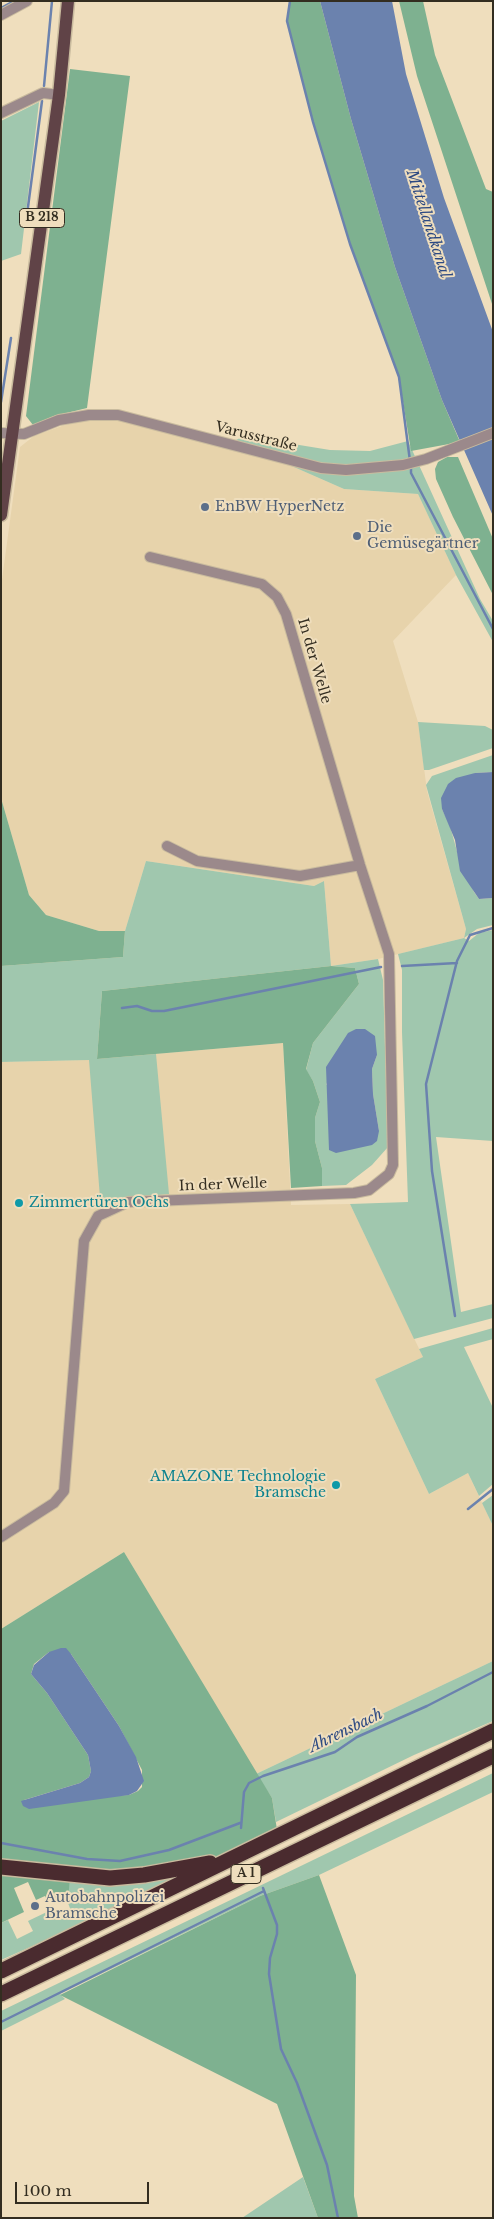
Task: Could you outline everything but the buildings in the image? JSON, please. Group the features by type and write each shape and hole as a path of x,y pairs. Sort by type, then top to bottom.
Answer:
{"highway":[{"name":"A 1","path":"1,1971 493,1731"},
{"name":"A 1","path":"1,1994 493,1756"},
{"path":"1,1867 110,1878 144,1875 229,1860"}],"main road":[{"name":"B 218","path":"1,515 7,434 59,95 68,1"}],"street":[{"path":"1,15 27,1"},
{"path":"1,113 43,94 59,95"},
{"name":"Varusstraße","path":"7,434 24,434 59,420 89,415 118,415 322,468 346,470 403,465 448,451 493,433"},
{"name":"In der Welle","path":"1,1537 54,1503 64,1491 84,1241 98,1216 128,1202 354,1193 369,1190 389,1174 393,1165 389,954 360,865 286,614 277,597 262,584 150,557"},
{"path":"167,846 197,861 300,876 360,865"}],"shaded area":[{"path":"94,419 118,420 278,460 344,489 418,494 456,575 393,641 418,722 427,791 466,929 464,938 378,959 331,966 324,881 314,886 146,861 125,931 99,931 46,915 29,895 1,798 1,587 20,447 34,436 62,426"},
{"path":"283,1043 291,1205 350,1204 423,1357 375,1379 429,1494 468,1473 493,1526 493,1661 256,1774 124,1552 1,1629 1,1062 86,1060"}],"green space":[{"path":"290,1 320,1 351,119 395,267 442,400 460,442 411,451 399,377 350,244 313,122 287,21"},
{"path":"399,1 423,1 435,55 486,189 493,192 493,307 417,76"},
{"path":"70,69 130,76 87,408 54,416 33,425 26,416"},
{"path":"39,102 21,254 1,261 1,121"},
{"path":"244,436 330,450 370,451 408,441 480,599 493,621 493,642 456,575 418,494 344,489 278,460 278,452 234,441"},
{"path":"447,457 458,457 493,539 493,595 453,517 436,479 435,469 438,462"},
{"path":"418,722 485,726 493,730 493,748 429,770 424,770"},
{"path":"493,755 493,772 475,773 442,809 450,826 458,855 474,892 479,899 493,898 493,925 477,929 464,938 466,929 426,785 432,776"},
{"path":"1,798 29,895 46,915 99,931 125,931 123,957 1,966"},
{"path":"146,861 314,886 324,881 331,966 102,991 97,1059 156,1054 169,1194 124,1198 101,1210 89,1060 1,1062 1,966 123,957 125,931"},
{"path":"493,930 493,1141 436,1137 461,1312 493,1304 493,1318 414,1339 350,1204 408,1202 402,1032 402,970 398,954 464,938 469,941 479,933"},
{"path":"378,959 383,980 388,1147 372,1165 346,1185 322,1186 322,1168 315,1141 315,1118 320,1102 313,1081 306,1070 313,1043 359,984 355,968 331,966","holes":["377,1055 372,1069 373,1094 379,1131 326,1084"]},
{"path":"331,966 355,968 359,984 313,1043 306,1069 313,1081 320,1102 315,1118 315,1141 322,1168 322,1186 291,1188 283,1043 97,1059 102,991"},
{"path":"493,1328 493,1339 464,1347 493,1408 493,1484 479,1496 468,1473 429,1494 375,1379 423,1357 419,1349"},
{"path":"493,1495 493,1526 482,1503"},
{"path":"124,1552 272,1798 278,1836 229,1859 70,1875 68,1903 64,1895 47,1902 45,1896 36,1900 28,1882 14,1888 24,1912 1,1923 1,1629","holes":["49,1652 71,1654 119,1726 142,1770 142,1787 129,1795 24,1800 80,1783 89,1777 91,1771 88,1755 47,1693 31,1674 34,1664"]},
{"path":"493,1661 493,1721 414,1755 276,1822 272,1798 256,1774"},
{"path":"493,1773 493,1792 319,1875 260,1896 60,1994 65,1999 1,2031 1,2011"},
{"path":"229,1859 1,1960 1,1923 8,1920 17,1939 33,1931 28,1921 51,1910 55,1919 71,1911 68,1903 69,1875"},
{"path":"319,1875 356,1975 354,2196 358,2218 318,2218 277,2104 60,1995 260,1896"},
{"path":"303,2177 318,2218 242,2218"}],"water":[{"name":"Mittellandkanal","path":"320,1 392,1 406,74 444,198 493,332 493,516 442,400 395,267 351,119"},
{"path":"493,772 493,898 479,899 460,871 455,840 442,809 441,798 448,784 456,778 475,773"},
{"path":"356,1029 365,1029 375,1036 377,1055 372,1069 373,1094 379,1131 377,1141 372,1145 336,1153 329,1150 326,1067 348,1033"},
{"path":"66,1648 71,1654 119,1726 136,1757 144,1781 137,1791 129,1795 29,1809 23,1806 21,1801 80,1783 89,1777 91,1771 88,1755 47,1693 31,1674 34,1665 49,1652"}],"waterway":[{"path":"1,8 14,1"},
{"path":"44,86 52,1"},
{"path":"290,1 287,21 313,122 350,244 399,377 410,461"},
{"path":"26,222 42,101"},
{"path":"1,402 11,338"},
{"path":"411,467 411,473 493,629"},
{"path":"455,1316 432,1171 426,1084 457,961 470,935 493,928"},
{"path":"402,966 457,963"},
{"path":"122,1008 137,1006 152,1011 164,1011 381,967"},
{"path":"468,1509 493,1489"},
{"name":"Ahrensbach","path":"241,1828 244,1792 249,1783 263,1776 335,1752 357,1737 427,1706 493,1672"},
{"path":"1,1843 87,1859 120,1861 169,1850 240,1823"},
{"name":"Ahrensbach","path":"263,1888 277,1925 277,1934 270,1958 269,1974 281,2049 297,2083 327,2165 338,2218"},
{"path":"1,2022 264,1891"}],"place":[{"name":"EnBW HyperNetz","path":"205,507"},
{"name":"Die Gemüsegärtner","path":"357,536"},
{"name":"Zimmertüren Ochs","path":"19,1203"},
{"name":"AMAZONE Technologie Bramsche","path":"336,1485"},
{"name":"Autobahnpolizei Bramsche","path":"35,1906"}]}
